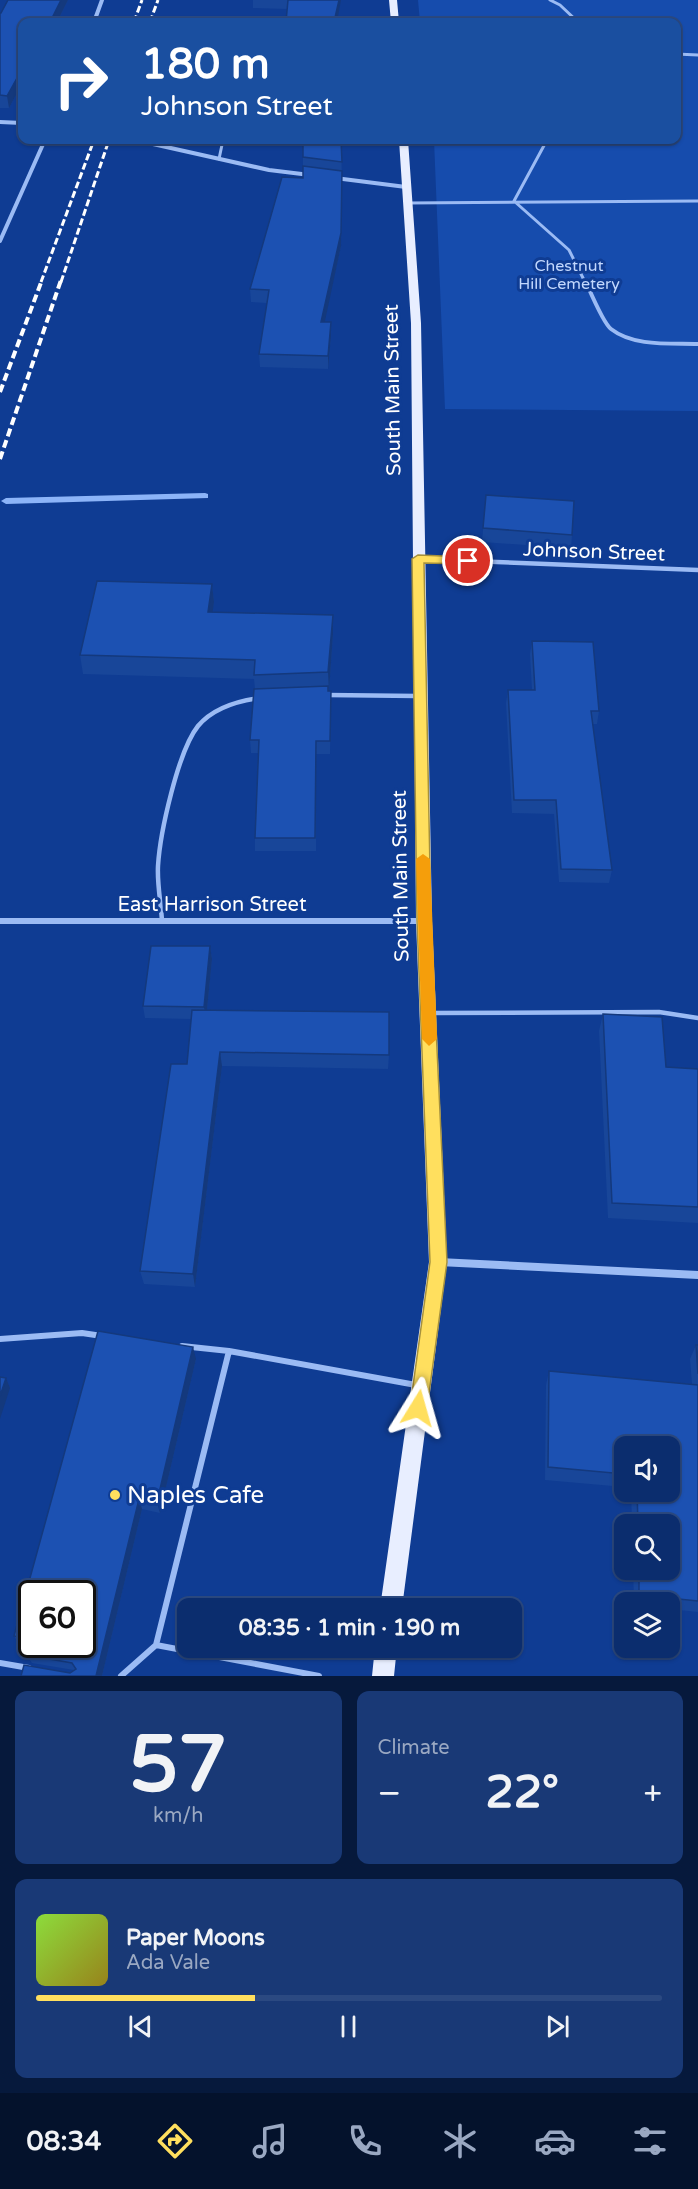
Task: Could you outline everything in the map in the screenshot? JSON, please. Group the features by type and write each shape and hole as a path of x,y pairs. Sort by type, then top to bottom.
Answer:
{"main road":[{"path":"393,0 395,18"},
{"name":"South Main Street","path":"393,1598 438,1262 424,921 416,323 403,144"},
{"path":"383,1676 385,1658"}],"street":[{"path":"95,18 102,0"},
{"path":"0,122 18,123"},
{"path":"0,241 43,144"},
{"path":"153,144 269,170 317,176"},
{"path":"328,177 406,195"},
{"name":"Johnson Street","path":"418,559 698,570"},
{"name":"East Harrison Street","path":"0,921 424,921"},
{"path":"438,1262 698,1275"}],"lane":[{"path":"550,0 560,4 574,18"},
{"path":"560,4 561,0"},
{"path":"681,54 698,55"},
{"path":"219,159 222,144"},
{"path":"514,201 546,144"},
{"path":"406,195 514,201 698,201"},
{"path":"514,201 569,250 610,329 631,338 654,343 698,344"},
{"path":"316,695 420,696"},
{"path":"162,921 158,858 178,772 196,728 215,710 241,699 265,697"},
{"path":"428,1013 659,1012 698,1018"},
{"path":"0,1339 82,1333 105,1336"},
{"path":"172,1344 229,1351 422,1386"},
{"path":"120,1676 156,1645 229,1351"},
{"path":"156,1645 319,1676"},
{"path":"0,1663 33,1668"}],"green space":[{"name":"Chestnut Hill Cemetery","path":"418,0 698,0 698,411 445,409 434,144 681,144 681,18 420,18"}],"building":[{"path":"8,0 61,0 52,18 18,18 18,76 7,96 0,95 1,13"},
{"path":"288,0 339,0 335,18 286,18"},
{"path":"303,144 341,144 342,162 303,157"},
{"path":"303,166 342,171 341,233 321,322 331,322 328,356 259,354 269,290 250,289 282,177 303,178"},
{"path":"486,495 574,501 572,535 483,528"},
{"path":"97,581 212,584 208,612 333,615 328,672 254,675 255,660 80,655"},
{"path":"532,641 593,642 599,711 591,711 612,870 561,869 556,800 514,800 508,690 535,690"},
{"path":"328,686 328,691 331,691 330,741 316,741 315,838 255,838 259,740 250,740 254,689"},
{"path":"151,946 210,946 204,1007 143,1006"},
{"path":"192,1010 389,1012 389,1055 220,1052 193,1274 140,1271 171,1064 187,1064"},
{"path":"603,1014 662,1017 666,1067 698,1069 698,1207 612,1203"},
{"path":"98,1331 193,1347 157,1502 139,1499 96,1676 21,1676 24,1665 70,1673 76,1669 72,1663 43,1658 96,1658 96,1580 29,1580"},
{"path":"696,1345 698,1345 698,1374"},
{"path":"549,1371 698,1385 698,1601 680,1599 680,1592 639,1592 639,1580 680,1580 680,1514 638,1514 637,1502 680,1502 680,1436 614,1436 614,1473 548,1467"},
{"path":"0,1377 6,1378 0,1396"},
{"path":"18,1621 18,1637 14,1636"}],"waterway":[{"path":"6,501 205,496"}],"railway":[{"path":"135,18 142,0"},
{"path":"151,18 158,0"},
{"path":"41,282 93,144"},
{"path":"61,282 108,144"},
{"path":"0,392 42,280"},
{"path":"0,459 61,280"}],"slow traffic":[{"path":"423,859 429,1039"}],"place":[{"name":"Naples Cafe","path":"115,1495"}],"route":[{"path":"418,1408 438,1262 424,921 418,559 468,561"}]}
